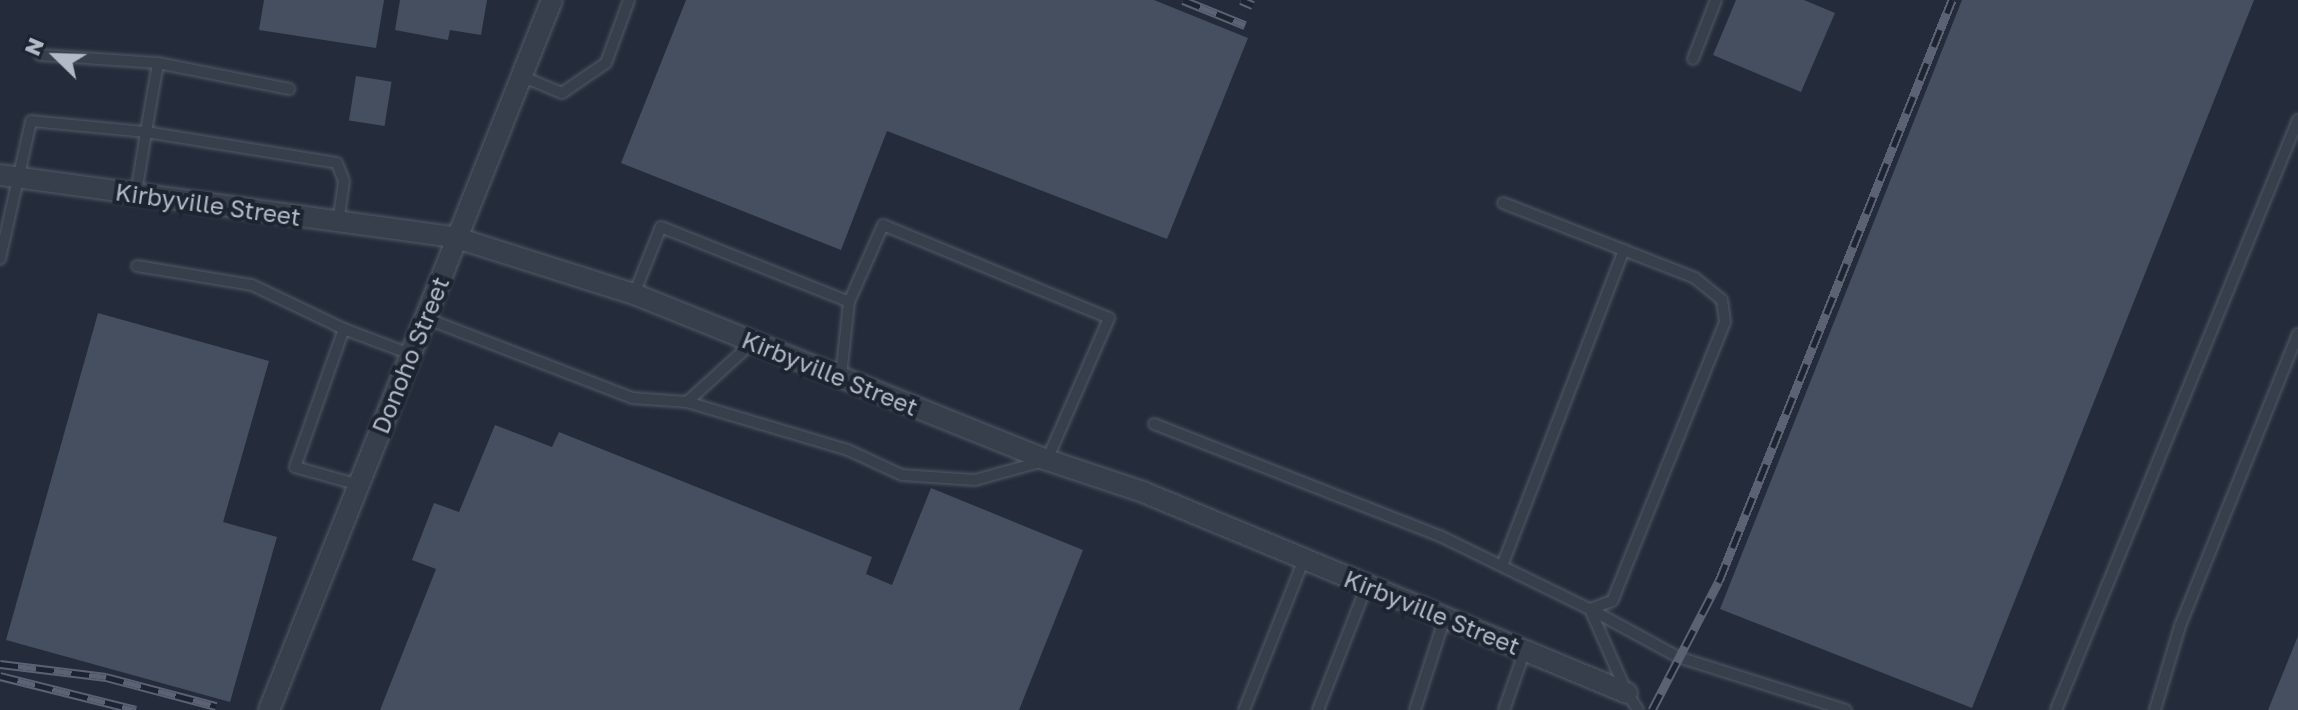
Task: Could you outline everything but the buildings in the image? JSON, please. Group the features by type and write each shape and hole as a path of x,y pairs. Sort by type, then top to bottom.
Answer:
{"street":[{"name":"Donoho Street","path":"269,710 552,0"},
{"name":"Kirbyville Street","path":"9,176 457,238 634,294 1047,460 1143,492 1525,650 1633,701"}],"lane":[{"path":"521,76 562,93 595,71 606,63 629,0"},
{"path":"1693,59 1716,0"},
{"path":"40,55 158,63 289,89"},
{"path":"136,194 158,63"},
{"path":"2056,710 2298,120"},
{"path":"0,259 9,176 31,121 146,132 337,163 344,181 338,223"},
{"path":"1503,203 1695,278 1722,300 1725,322 1612,601 1590,609"},
{"path":"425,318 632,398 687,402 848,450 902,475 975,480 1047,460 1109,318 883,225 849,302 841,376"},
{"path":"634,294 661,227 849,302"},
{"path":"1502,566 1624,250"},
{"path":"137,266 252,285 344,329 410,354"},
{"path":"344,329 295,467 359,485"},
{"path":"2155,710 2180,626 2298,334"},
{"path":"687,402 753,342"},
{"path":"1154,424 1440,536 1590,609 1678,657 1846,710"},
{"path":"1244,710 1304,559"},
{"path":"1318,710 1367,585"},
{"path":"1590,609 1633,701"},
{"path":"1415,710 1445,617"},
{"path":"1504,710 1525,650"}],"railway":[{"path":"1183,0 1245,25"},
{"path":"1241,0 1253,5"},
{"path":"1652,710 1719,581 1952,0"},
{"path":"0,664 106,677 216,706"},
{"path":"0,676 136,710"}]}
